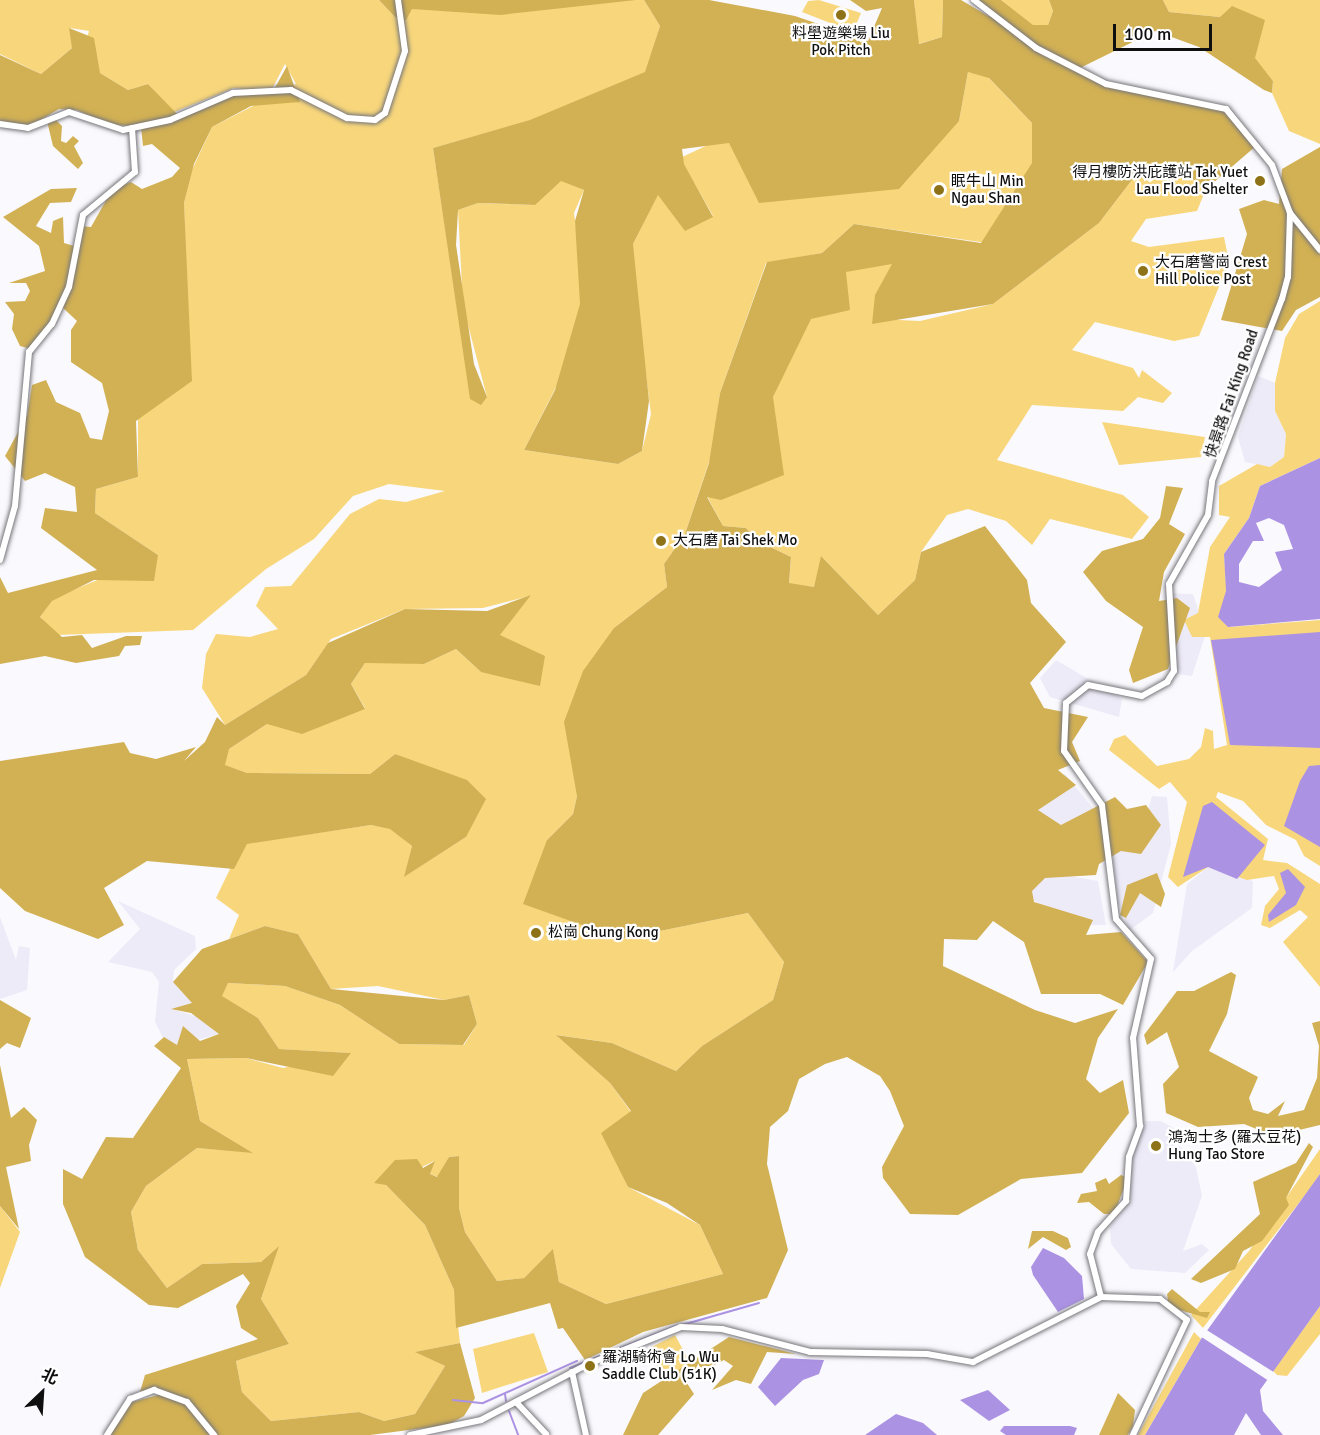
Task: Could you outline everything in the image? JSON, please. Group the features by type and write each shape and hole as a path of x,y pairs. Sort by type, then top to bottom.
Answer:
{"street":[{"path":"0,124 27,128 69,112 111,128 132,128 170,120 233,93 291,90 347,118 375,120 385,113 405,51 398,0"},
{"path":"974,0 1036,48 1106,84 1226,109 1272,165 1290,213 1320,250"},
{"path":"0,560 16,500 29,352 52,324 69,287 82,215 135,172 132,128"},
{"name":"快景路 Fai King Road","path":"1101,1297 1090,1254 1098,1232 1126,1201 1129,1157 1140,1126 1133,1038 1151,959 1116,919 1102,805 1064,751 1066,704 1088,685 1142,696 1167,682 1174,671 1169,584 1208,515 1212,481 1282,299 1288,277 1290,213"},
{"path":"410,1435 439,1434 516,1402 572,1372 647,1338 697,1326 810,1352 927,1354 973,1362 1101,1297 1160,1299 1187,1320 1134,1435"},
{"path":"572,1372 586,1435"},
{"path":"107,1435 130,1399 154,1390 187,1402 214,1435"},
{"path":"516,1402 546,1434"}],"shaded area":[{"path":"0,0 379,0 395,17 403,0 644,0 660,26 646,72 539,118 433,148 471,399 487,397 463,306 458,210 478,203 534,205 556,178 584,190 574,213 586,299 557,385 524,450 618,464 642,451 651,414 630,250 660,190 713,216 680,158 725,137 959,121 968,72 985,74 1032,123 1039,165 987,243 854,224 822,253 766,263 720,393 712,453 685,534 664,564 667,587 614,628 573,814 547,840 621,939 748,913 784,962 773,1000 702,1046 676,1071 612,1043 557,1035 610,1083 631,1112 618,1164 628,1187 700,1225 723,1274 606,1304 559,1282 553,1250 524,1278 497,1281 465,1232 459,1208 459,1156 449,1157 438,1177 430,1174 434,1161 386,1185 425,1225 454,1290 460,1343 416,1352 445,1366 415,1414 384,1421 359,1412 271,1421 242,1392 236,1361 289,1344 261,1299 278,1247 261,1262 202,1264 167,1288 138,1250 131,1212 146,1186 197,1148 251,1152 200,1121 187,1059 246,1058 283,1068 350,1053 279,1049 258,1018 221,996 228,983 285,986 340,1005 399,1044 464,1045 477,1024 469,995 444,1000 378,986 331,989 298,934 265,926 229,939 239,915 216,898 242,844 371,825 390,828 412,846 405,876 466,837 425,768 395,754 370,774 247,773 221,764 229,749 267,724 365,708 351,684 367,660 424,664 456,649 481,672 509,617 530,596 483,608 405,609 331,639 306,675 225,725 202,688 206,654 216,634 250,637 278,629 256,606 265,587 291,586 350,514 379,499 406,502 445,491 389,484 353,496 314,539 266,569 193,630 57,635 40,617 54,598 158,555 95,513 96,489 138,477 138,419 187,325 184,203 192,170 212,127 296,84 285,64 270,93 234,88 174,112 148,84 128,90 100,73 86,41 89,31 70,28 73,47 41,74 0,54"},
{"path":"379,0 636,0 500,15 412,9 406,20 395,17"},
{"path":"644,0 709,0 795,16 868,41 882,8 866,11 850,0 914,0 919,44 942,37 943,0 961,0 990,17 974,0 1001,0 1033,25 1048,25 1053,11 1049,0 1163,0 1169,12 1220,17 1232,6 1265,20 1255,58 1273,81 1272,93 1199,47 1155,31 1080,68 1106,84 1226,109 1256,146 1206,189 1177,168 1138,172 1099,223 993,304 872,324 875,295 892,264 846,272 850,310 811,319 773,397 784,475 721,500 707,497 723,526 746,528 758,541 791,557 789,583 814,587 821,556 878,615 915,580 921,552 985,526 1027,580 1031,603 1066,642 1030,683 1044,708 1088,717 1072,742 1080,761 1058,770 1076,785 1038,810 1061,825 1115,797 1127,809 1146,805 1161,825 1141,854 1121,851 1099,864 1096,875 1045,878 1032,891 1034,902 1093,920 1086,935 1121,932 1148,962 1123,1005 1100,994 1041,994 1024,942 993,921 977,940 944,939 943,966 1035,1010 1075,1023 1118,1009 1098,1038 1086,1079 1100,1093 1123,1080 1129,1113 1082,1173 1021,1179 958,1215 910,1214 883,1178 882,1167 904,1126 890,1091 880,1076 847,1057 825,1064 799,1079 788,1111 770,1127 767,1164 788,1250 767,1298 643,1332 585,1360 563,1328 558,1329 550,1303 456,1328 454,1290 425,1225 386,1185 374,1183 395,1160 417,1159 423,1168 435,1161 430,1174 437,1177 449,1157 459,1156 459,1208 465,1232 497,1281 524,1278 553,1249 559,1282 606,1304 723,1274 700,1225 667,1203 628,1187 601,1133 631,1111 610,1083 556,1035 612,1043 676,1071 702,1046 773,1000 784,962 748,913 621,939 523,904 547,840 573,814 577,796 564,722 583,671 614,628 667,587 664,564 685,534 709,463 720,393 767,262 822,253 854,224 981,243 1032,163 1032,123 989,78 968,72 959,121 899,189 759,203 729,143 682,149 684,164 713,217 685,231 658,195 633,244 649,401 642,451 618,464 524,450 555,390 580,304 575,221 584,190 561,181 535,205 478,203 458,210 456,245 474,364 487,397 481,405 470,399 433,148 530,120 645,72 660,26"},
{"name":"料壆遊樂場 Liu Pok Pitch","path":"819,0 861,13 853,32 802,12 808,1"},
{"path":"914,0 943,0 942,37 918,44"},
{"path":"1001,0 1049,0 1053,11 1048,25 1032,25"},
{"path":"1163,0 1320,0 1320,144 1289,131 1272,93 1273,81 1220,17 1169,12"},
{"path":"69,28 94,38 100,73 128,90 148,84 179,116 233,93 272,93 287,66 300,102 251,106 212,127 194,164 184,203 192,381 136,421 138,477 96,489 95,513 158,555 154,581 94,580 52,601 40,617 62,637 82,635 92,648 126,636 142,636 140,645 125,646 119,656 76,663 45,656 0,664 0,577 8,593 97,570 41,528 45,508 77,512 75,487 45,473 25,481 5,456 27,416 32,385 46,380 56,402 80,413 90,438 102,440 109,411 102,383 71,362 71,330 77,321 61,306 31,349 20,346 12,329 14,314 5,302 25,301 30,291 26,283 9,283 45,271 39,246 3,217 51,189 77,188 71,202 50,203 36,226 51,233 53,221 63,217 64,243 74,246 80,226 91,227 112,190 131,182 142,189 172,177 180,168 152,144 143,146 141,127 107,124 77,110 59,109 30,126 0,121 0,55 41,74 72,48"},
{"path":"54,118 62,126 61,141 66,143 73,136 79,141 74,146 83,163 78,169 53,146 47,121"},
{"path":"1320,147 1320,297 1296,310 1282,331 1221,320 1247,234 1239,209 1264,200 1279,204 1282,169"},
{"path":"1177,168 1206,189 1197,211 1146,219 1131,241 1149,247 1224,237 1229,262 1199,336 1174,341 1095,322 1072,350 1133,368 1139,378 1142,370 1172,393 1163,403 1138,397 1123,411 1032,405 997,460 1123,495 1149,517 1132,539 1050,519 1032,545 1006,521 968,509 947,515 921,552 915,580 878,615 822,557 814,587 789,584 791,557 758,541 746,528 723,526 707,496 770,405 801,324 845,272 886,260 900,270 878,319 920,321 993,304 1099,223 1138,172"},
{"path":"1320,301 1320,458 1260,486 1249,518 1224,554 1229,627 1320,620 1320,866 1304,856 1296,840 1266,825 1243,801 1218,792 1216,797 1268,839 1263,860 1287,863 1320,884 1320,987 1283,942 1308,917 1300,910 1270,928 1261,925 1265,906 1279,889 1274,876 1247,880 1208,867 1178,887 1168,877 1187,802 1170,782 1159,789 1109,750 1114,739 1125,735 1157,766 1189,759 1201,747 1205,728 1213,731 1214,749 1227,745 1210,637 1192,637 1184,620 1198,613 1210,547 1230,517 1219,515 1219,486 1257,464 1270,467 1284,457 1286,434 1275,411 1275,383 1285,338 1299,314"},
{"path":"1258,376 1275,383 1275,411 1286,434 1284,457 1270,467 1245,462 1238,437"},
{"path":"1102,422 1205,437 1201,457 1119,465"},
{"path":"1320,458 1320,619 1228,627 1218,617 1226,591 1224,554 1249,518 1260,486","holes":["1269,518 1284,525 1293,549 1275,552 1282,570 1259,587 1239,582 1239,564 1253,541 1264,541 1256,523"]},
{"path":"1166,486 1183,488 1169,524 1185,534 1164,572 1159,601 1177,598 1190,608 1168,669 1133,683 1129,670 1143,627 1106,601 1083,572 1102,551 1143,539 1160,518"},
{"path":"1165,593 1193,594 1206,633 1192,676 1170,673"},
{"path":"531,595 500,635 545,656 540,686 481,672 456,649 424,664 365,663 351,684 365,709 302,734 267,724 229,749 225,765 247,773 370,774 395,754 467,780 486,799 466,837 404,877 412,846 390,829 371,825 247,844 234,869 147,861 104,888 124,925 98,939 25,911 0,888 0,761 124,742 130,753 156,759 196,747 184,761 205,742 217,717 225,725 306,675 328,643 405,609 487,611"},
{"path":"1320,632 1320,748 1230,745 1211,640"},
{"path":"1056,660 1122,699 1119,717 1050,697 1040,678"},
{"path":"1320,765 1320,847 1284,826 1300,781 1309,766"},
{"path":"1065,774 1097,813 1095,863 1010,834"},
{"path":"1152,796 1167,797 1171,844 1153,913 1130,930 1118,903 1110,836 1139,842"},
{"path":"1212,802 1265,845 1237,879 1208,867 1183,877 1203,806"},
{"path":"1208,867 1253,881 1252,908 1192,951 1173,972 1187,884"},
{"path":"1032,869 1098,881 1106,925 1078,925 1020,893"},
{"path":"1288,869 1305,887 1296,905 1269,922 1268,915 1286,893 1280,873"},
{"path":"1157,873 1165,894 1161,907 1140,893 1126,918 1120,915 1127,885"},
{"path":"118,901 195,936 196,949 174,970 173,981 194,1003 172,1009 195,1016 220,1034 177,1045 164,1040 155,1022 159,982 152,972 108,962 140,929"},
{"path":"0,917 16,960 19,946 30,948 27,990 0,999"},
{"path":"265,926 298,934 331,989 444,1000 469,995 477,1024 463,1045 399,1044 340,1005 285,986 228,983 222,996 258,1018 279,1049 351,1053 333,1076 246,1058 187,1059 200,1121 253,1153 197,1148 146,1186 131,1212 138,1250 167,1288 202,1264 261,1262 279,1246 261,1299 289,1344 236,1361 242,1392 271,1421 359,1412 384,1421 415,1414 445,1366 415,1352 460,1343 475,1398 464,1416 448,1425 370,1435 218,1435 189,1402 162,1390 140,1392 145,1375 258,1339 241,1328 236,1306 250,1283 243,1274 178,1308 149,1305 85,1257 63,1204 63,1169 82,1179 106,1137 133,1138 181,1068 154,1046 164,1037 177,1045 183,1026 200,1041 219,1034 191,1013 171,1009 192,1003 173,982 202,949"},
{"path":"1231,972 1236,975 1227,1014 1209,1051 1258,1077 1249,1098 1253,1110 1268,1114 1285,1101 1278,1116 1304,1110 1317,1078 1319,1046 1312,1023 1320,1021 1320,1125 1274,1136 1244,1124 1198,1127 1166,1113 1163,1084 1179,1067 1167,1032 1147,1045 1144,1035 1177,991 1194,991"},
{"path":"0,1000 31,1018 20,1048 7,1043 0,1049"},
{"path":"0,1065 11,1118 24,1107 37,1120 29,1145 31,1161 6,1167 19,1229 0,1206"},
{"path":"1146,1121 1161,1121 1182,1133 1173,1148 1179,1145 1196,1167 1202,1196 1183,1251 1202,1244 1209,1250 1185,1273 1131,1269 1111,1244 1110,1227 1131,1201 1129,1160"},
{"path":"1309,1143 1313,1147 1286,1198 1289,1205 1262,1241 1243,1251 1235,1269 1201,1283 1191,1279 1260,1214 1253,1182 1296,1163"},
{"path":"1320,1149 1320,1174 1203,1328 1191,1315 1249,1251"},
{"path":"1320,1174 1320,1306 1260,1390 1263,1411 1283,1435 1261,1435 1246,1413 1234,1435 1145,1435 1201,1339"},
{"path":"1121,1175 1128,1178 1114,1214 1104,1214 1089,1202 1077,1203 1081,1194 1097,1191 1095,1183 1106,1178 1109,1184"},
{"path":"0,1206 20,1232 0,1288"},
{"path":"1032,1231 1053,1231 1068,1238 1071,1247 1066,1250 1043,1237 1028,1249"},
{"path":"1043,1248 1064,1258 1082,1276 1084,1299 1058,1312 1033,1275 1031,1267"},
{"path":"1172,1289 1200,1312 1210,1312 1207,1318 1169,1307 1167,1294"},
{"path":"1320,1306 1320,1334 1287,1376 1277,1375 1273,1371"},
{"path":"1194,1332 1201,1339 1145,1435 1138,1435"},
{"path":"534,1333 548,1372 482,1393 473,1349"},
{"path":"675,1335 694,1370 667,1384 648,1349"},
{"path":"729,1337 796,1354 767,1352 751,1384 736,1380 712,1390 733,1366 724,1360 685,1380 694,1394 658,1435 623,1435 643,1393"},
{"path":"781,1358 824,1360 819,1374 803,1380 775,1406 758,1387"},
{"path":"988,1390 1010,1410 989,1421 960,1400"},
{"path":"1118,1393 1135,1410 1133,1426 1128,1435 1099,1435"},
{"path":"162,1394 187,1405 210,1435 110,1435 132,1402"},
{"path":"896,1414 923,1423 937,1435 865,1435"},
{"path":"1004,1426 1070,1426 1077,1428 1074,1435 1006,1435 1000,1431"}],"pier":[{"path":"1205,1329 1275,1373 1269,1381 1200,1336"}],"waterway":[{"path":"682,1325 759,1303"},
{"path":"570,1368 676,1326"},
{"path":"453,1400 483,1403 577,1361"},
{"path":"505,1394 506,1401"},
{"path":"509,1411 518,1435"}],"place":[{"name":"料壆遊樂場 Liu Pok Pitch","path":"841,15"},
{"name":"得月樓防洪庇護站 Tak Yuet Lau Flood Shelter","path":"1260,181"},
{"name":"眠牛山 Min Ngau Shan","path":"939,190"},
{"name":"大石磨警崗 Crest Hill Police Post","path":"1143,271"},
{"name":"大石磨 Tai Shek Mo","path":"661,541"},
{"name":"松崗 Chung Kong","path":"536,933"},
{"name":"鴻淘士多 (羅太豆花) Hung Tao Store","path":"1156,1146"},
{"name":"羅湖騎術會 Lo Wu Saddle Club (51K)","path":"590,1366"}]}
